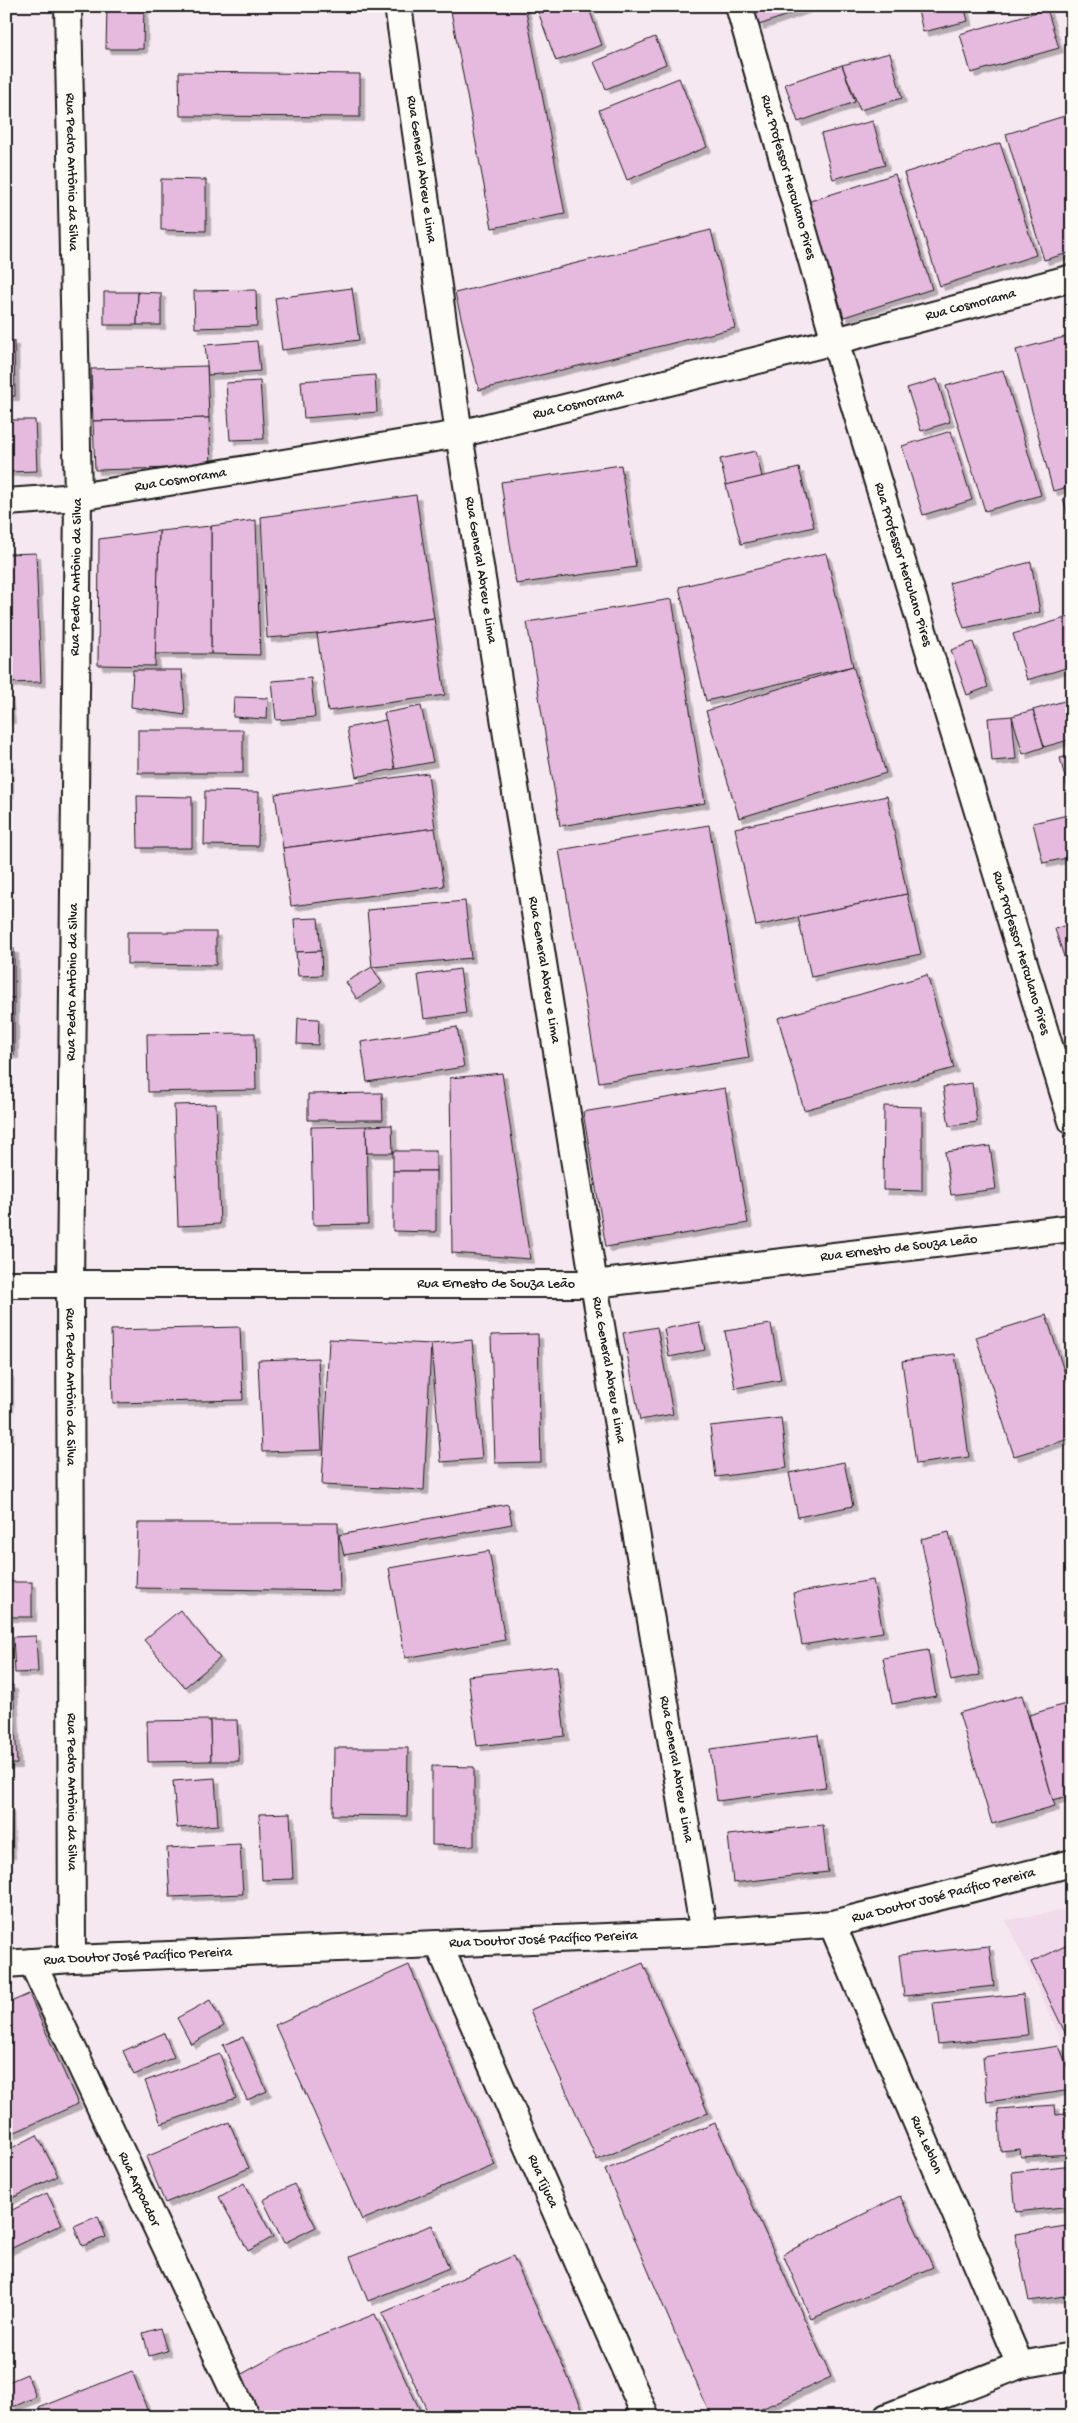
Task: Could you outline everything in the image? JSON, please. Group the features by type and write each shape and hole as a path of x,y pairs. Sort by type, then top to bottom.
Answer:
{"street":[{"name":"Rua Pedro Antônio da Silva","path":"68,6 78,497 70,1284 72,1959"},
{"name":"Rua General Abreu e Lima","path":"398,6 458,434 594,1284 704,1933"},
{"name":"Rua Professor Herculano Pires","path":"739,6 835,341 1072,1121"},
{"name":"Rua Cosmorama","path":"6,502 78,497 458,434 835,341 1072,278"},
{"name":"Rua Ernesto de Souza Leão","path":"6,1284 594,1284 1072,1228"},
{"name":"Rua Doutor José Pacífico Pereira","path":"6,1964 72,1959 704,1933 832,1924 1072,1863"},
{"name":"Rua Leblon","path":"832,1924 1020,2365"},
{"name":"Rua Tijuca","path":"439,1944 646,2417"},
{"name":"Rua Arpoador","path":"32,1962 246,2417"},
{"path":"888,2417 1020,2365 1072,2356"}],"shaded area":[{"path":"1072,1909 1072,2063 1006,1920"}],"building":[{"path":"107,6 144,6 143,49 106,49"},
{"path":"450,6 525,6 565,214 492,228"},
{"path":"536,6 588,6 602,45 556,61"},
{"path":"753,6 813,6 759,25"},
{"path":"917,6 964,6 968,21 923,32"},
{"path":"1047,9 1059,48 971,73 960,34"},
{"path":"655,37 666,64 606,89 594,62"},
{"path":"890,53 902,98 860,110 842,65"},
{"path":"842,65 855,102 798,122 785,84"},
{"path":"179,72 360,74 360,117 180,116"},
{"path":"679,78 707,147 627,180 599,110"},
{"path":"1071,114 1072,252 1044,260 1006,134"},
{"path":"873,121 885,165 833,179 821,134"},
{"path":"1000,143 1036,255 940,286 904,173"},
{"path":"895,174 932,289 844,317 807,202"},
{"path":"161,179 206,180 206,231 161,230"},
{"path":"711,230 735,328 479,390 455,293"},
{"path":"352,288 359,340 282,350 275,298"},
{"path":"256,290 257,326 195,328 194,291"},
{"path":"104,292 138,292 137,325 104,325"},
{"path":"138,292 161,293 161,325 137,325"},
{"path":"1072,335 1072,486 1053,491 1016,350"},
{"path":"6,341 14,341 15,396 6,396"},
{"path":"257,341 260,371 208,375 205,345"},
{"path":"207,366 209,418 93,421 91,369"},
{"path":"1003,370 1041,495 985,511 946,386"},
{"path":"375,375 377,412 304,418 301,381"},
{"path":"937,379 950,422 921,431 907,388"},
{"path":"260,381 264,439 230,440 226,383"},
{"path":"209,418 211,467 95,470 93,421"},
{"path":"6,420 35,420 37,471 6,472"},
{"path":"951,431 972,500 923,515 902,446"},
{"path":"756,451 762,477 726,485 720,459"},
{"path":"621,465 636,567 516,584 501,482"},
{"path":"799,468 814,527 741,544 726,485"},
{"path":"416,495 434,618 317,634 267,638 261,517"},
{"path":"1072,496 1072,530 1063,498"},
{"path":"256,520 260,655 211,654 211,526"},
{"path":"211,526 211,654 155,654 159,531"},
{"path":"159,531 155,666 98,665 99,539"},
{"path":"36,553 41,682 6,683 6,554"},
{"path":"826,553 853,666 706,701 679,587"},
{"path":"1031,562 1040,612 964,628 949,583"},
{"path":"672,599 705,803 560,826 527,622"},
{"path":"1072,616 1072,666 1027,680 1013,634"},
{"path":"434,618 445,695 328,711 317,634"},
{"path":"973,642 988,687 967,695 951,650"},
{"path":"853,666 886,773 739,818 706,711"},
{"path":"133,670 182,670 185,715 131,707"},
{"path":"311,678 315,717 276,720 272,681"},
{"path":"6,694 8,694 11,719 6,719"},
{"path":"234,697 268,698 267,719 233,717"},
{"path":"1071,699 1072,739 1044,747 1033,710"},
{"path":"421,706 433,762 395,769 384,713"},
{"path":"1033,710 1044,747 1023,754 1012,716"},
{"path":"1012,716 1016,759 992,761 988,718"},
{"path":"386,720 395,769 356,777 347,728"},
{"path":"138,730 243,730 243,773 138,773"},
{"path":"1072,755 1072,800 1071,801 1060,758"},
{"path":"6,763 9,763 9,794 6,794"},
{"path":"428,773 435,828 283,848 275,794"},
{"path":"205,791 259,792 258,846 204,845"},
{"path":"137,796 192,797 192,848 138,848"},
{"path":"887,796 907,894 756,926 735,828"},
{"path":"1072,814 1072,857 1043,863 1033,823"},
{"path":"709,825 749,1058 599,1082 559,850"},
{"path":"435,828 444,886 291,906 283,848"},
{"path":"907,894 921,954 811,977 798,917"},
{"path":"465,901 471,958 372,967 367,910"},
{"path":"318,918 321,951 296,952 294,919"},
{"path":"1072,923 1072,968 1068,969 1055,929"},
{"path":"127,932 216,932 216,965 127,964"},
{"path":"6,949 14,949 14,998 6,998"},
{"path":"321,951 322,975 298,976 296,952"},
{"path":"372,967 382,983 357,999 346,982"},
{"path":"460,969 466,1013 424,1019 418,975"},
{"path":"927,975 954,1068 804,1110 778,1018"},
{"path":"6,998 14,998 14,1054 6,1054"},
{"path":"298,1018 319,1019 318,1045 297,1044"},
{"path":"457,1027 464,1067 367,1082 361,1042"},
{"path":"255,1033 256,1090 148,1092 147,1034"},
{"path":"502,1073 530,1259 452,1253 450,1078"},
{"path":"972,1083 977,1122 949,1126 943,1087"},
{"path":"725,1088 748,1223 606,1247 583,1112"},
{"path":"382,1093 383,1120 308,1120 308,1094"},
{"path":"216,1104 220,1224 178,1226 174,1105"},
{"path":"884,1106 922,1107 922,1191 883,1190"},
{"path":"392,1125 393,1153 367,1153 366,1126"},
{"path":"366,1126 368,1224 313,1225 311,1127"},
{"path":"990,1146 996,1189 951,1195 945,1152"},
{"path":"393,1151 436,1151 436,1171 393,1171"},
{"path":"393,1171 436,1171 436,1232 393,1231"},
{"path":"1046,1315 1072,1396 1072,1438 1014,1456 976,1337"},
{"path":"699,1322 705,1350 669,1357 664,1329"},
{"path":"771,1324 781,1380 735,1388 725,1331"},
{"path":"240,1327 243,1400 113,1403 111,1330"},
{"path":"657,1327 673,1414 640,1420 623,1333"},
{"path":"538,1334 541,1462 495,1463 491,1335"},
{"path":"329,1339 431,1344 424,1490 322,1485"},
{"path":"472,1340 482,1459 441,1462 431,1344"},
{"path":"955,1354 969,1457 916,1464 902,1361"},
{"path":"318,1358 322,1450 262,1452 258,1360"},
{"path":"6,1373 9,1373 9,1436 6,1436"},
{"path":"781,1418 787,1468 716,1477 710,1426"},
{"path":"844,1462 853,1506 798,1517 789,1473"},
{"path":"508,1504 512,1524 344,1555 339,1535"},
{"path":"138,1523 338,1523 340,1591 136,1588"},
{"path":"949,1532 980,1675 951,1681 921,1539"},
{"path":"489,1551 505,1640 405,1658 389,1568"},
{"path":"873,1580 883,1632 802,1645 793,1593"},
{"path":"6,1582 32,1582 32,1617 6,1617"},
{"path":"180,1610 220,1658 185,1687 144,1640"},
{"path":"1072,1610 1072,1647 1069,1647 1063,1612"},
{"path":"36,1636 38,1672 15,1673 13,1637"},
{"path":"928,1650 936,1696 892,1704 883,1658"},
{"path":"557,1666 565,1736 477,1746 468,1676"},
{"path":"6,1685 13,1685 17,1764 6,1764"},
{"path":"1022,1695 1055,1806 992,1824 959,1713"},
{"path":"1072,1702 1072,1795 1053,1800 1029,1715"},
{"path":"210,1720 211,1761 148,1762 147,1721"},
{"path":"210,1720 237,1720 239,1761 211,1761"},
{"path":"818,1735 826,1787 717,1801 710,1749"},
{"path":"334,1748 408,1748 407,1816 333,1815"},
{"path":"432,1766 474,1767 474,1846 432,1845"},
{"path":"215,1778 218,1825 177,1828 173,1781"},
{"path":"6,1807 9,1807 11,1854 6,1854"},
{"path":"290,1813 293,1879 262,1880 259,1814"},
{"path":"823,1825 828,1872 733,1883 728,1835"},
{"path":"240,1844 243,1894 170,1897 167,1848"},
{"path":"1072,1943 1072,2047 1031,1962"},
{"path":"989,1946 994,1986 904,1996 899,1955"},
{"path":"643,1963 708,2113 597,2160 530,2010"},
{"path":"409,1965 495,2165 362,2220 275,2025"},
{"path":"29,1994 78,2104 6,2136 6,2004"},
{"path":"1023,1994 1028,2035 938,2044 933,2003"},
{"path":"210,2000 224,2026 191,2044 177,2018"},
{"path":"164,2033 174,2057 134,2075 123,2051"},
{"path":"243,2037 267,2091 247,2100 223,2045"},
{"path":"1059,2046 1072,2078 1072,2090 987,2102 983,2057"},
{"path":"220,2054 236,2098 161,2124 145,2081"},
{"path":"1055,2105 1056,2115 1072,2113 1072,2154 1021,2157 1020,2149 1001,2151 998,2109"},
{"path":"229,2122 249,2168 165,2203 146,2157"},
{"path":"715,2123 831,2377 744,2417 711,2417 605,2170"},
{"path":"37,2135 58,2176 6,2201 6,2151"},
{"path":"1072,2165 1072,2206 1016,2212 1012,2172"},
{"path":"244,2183 273,2237 248,2251 219,2197"},
{"path":"294,2184 316,2227 284,2243 263,2200"},
{"path":"47,2193 62,2224 6,2251 6,2213"},
{"path":"900,2196 933,2267 811,2319 783,2254"},
{"path":"98,2216 106,2237 82,2246 74,2226"},
{"path":"432,2225 449,2268 368,2301 350,2257"},
{"path":"1072,2225 1072,2295 1029,2301 1015,2234"},
{"path":"513,2256 586,2417 430,2417 382,2313"},
{"path":"375,2314 423,2417 260,2417 242,2374 287,2349"},
{"path":"160,2328 167,2351 149,2356 143,2333"},
{"path":"132,2371 150,2417 42,2417 39,2408"},
{"path":"27,2374 36,2397 13,2407 6,2391 6,2383"}]}
